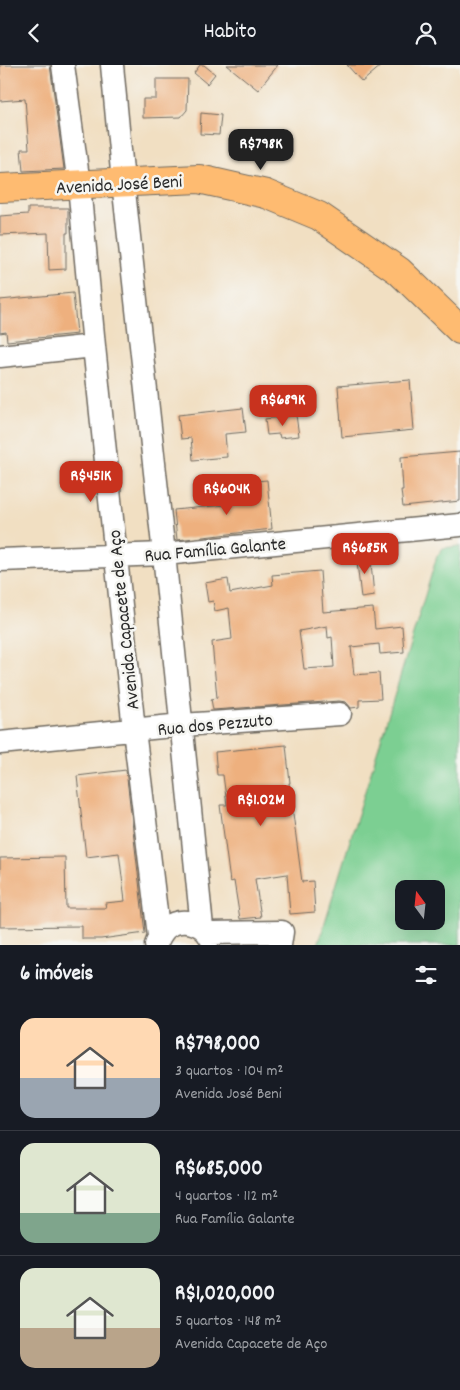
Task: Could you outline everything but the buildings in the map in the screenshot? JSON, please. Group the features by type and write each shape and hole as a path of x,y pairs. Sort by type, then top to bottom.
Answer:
{"main road":[{"name":"Avenida José Beni","path":"0,188 199,179 266,193 319,216 399,271 460,330"}],"street":[{"name":"Avenida Capacete de Aço","path":"63,65 79,185 94,346 157,941"},
{"path":"112,65 182,725 208,935"},
{"path":"0,355 94,346"},
{"name":"Rua Família Galante","path":"0,560 164,553 460,525"},
{"name":"Rua dos Pezzuto","path":"0,743 182,725 340,713"},
{"path":"157,941 166,929 174,924 183,922 193,923 208,935 282,933 280,945"}],"green space":[{"path":"460,546 460,945 318,945 437,556 443,548"}]}
